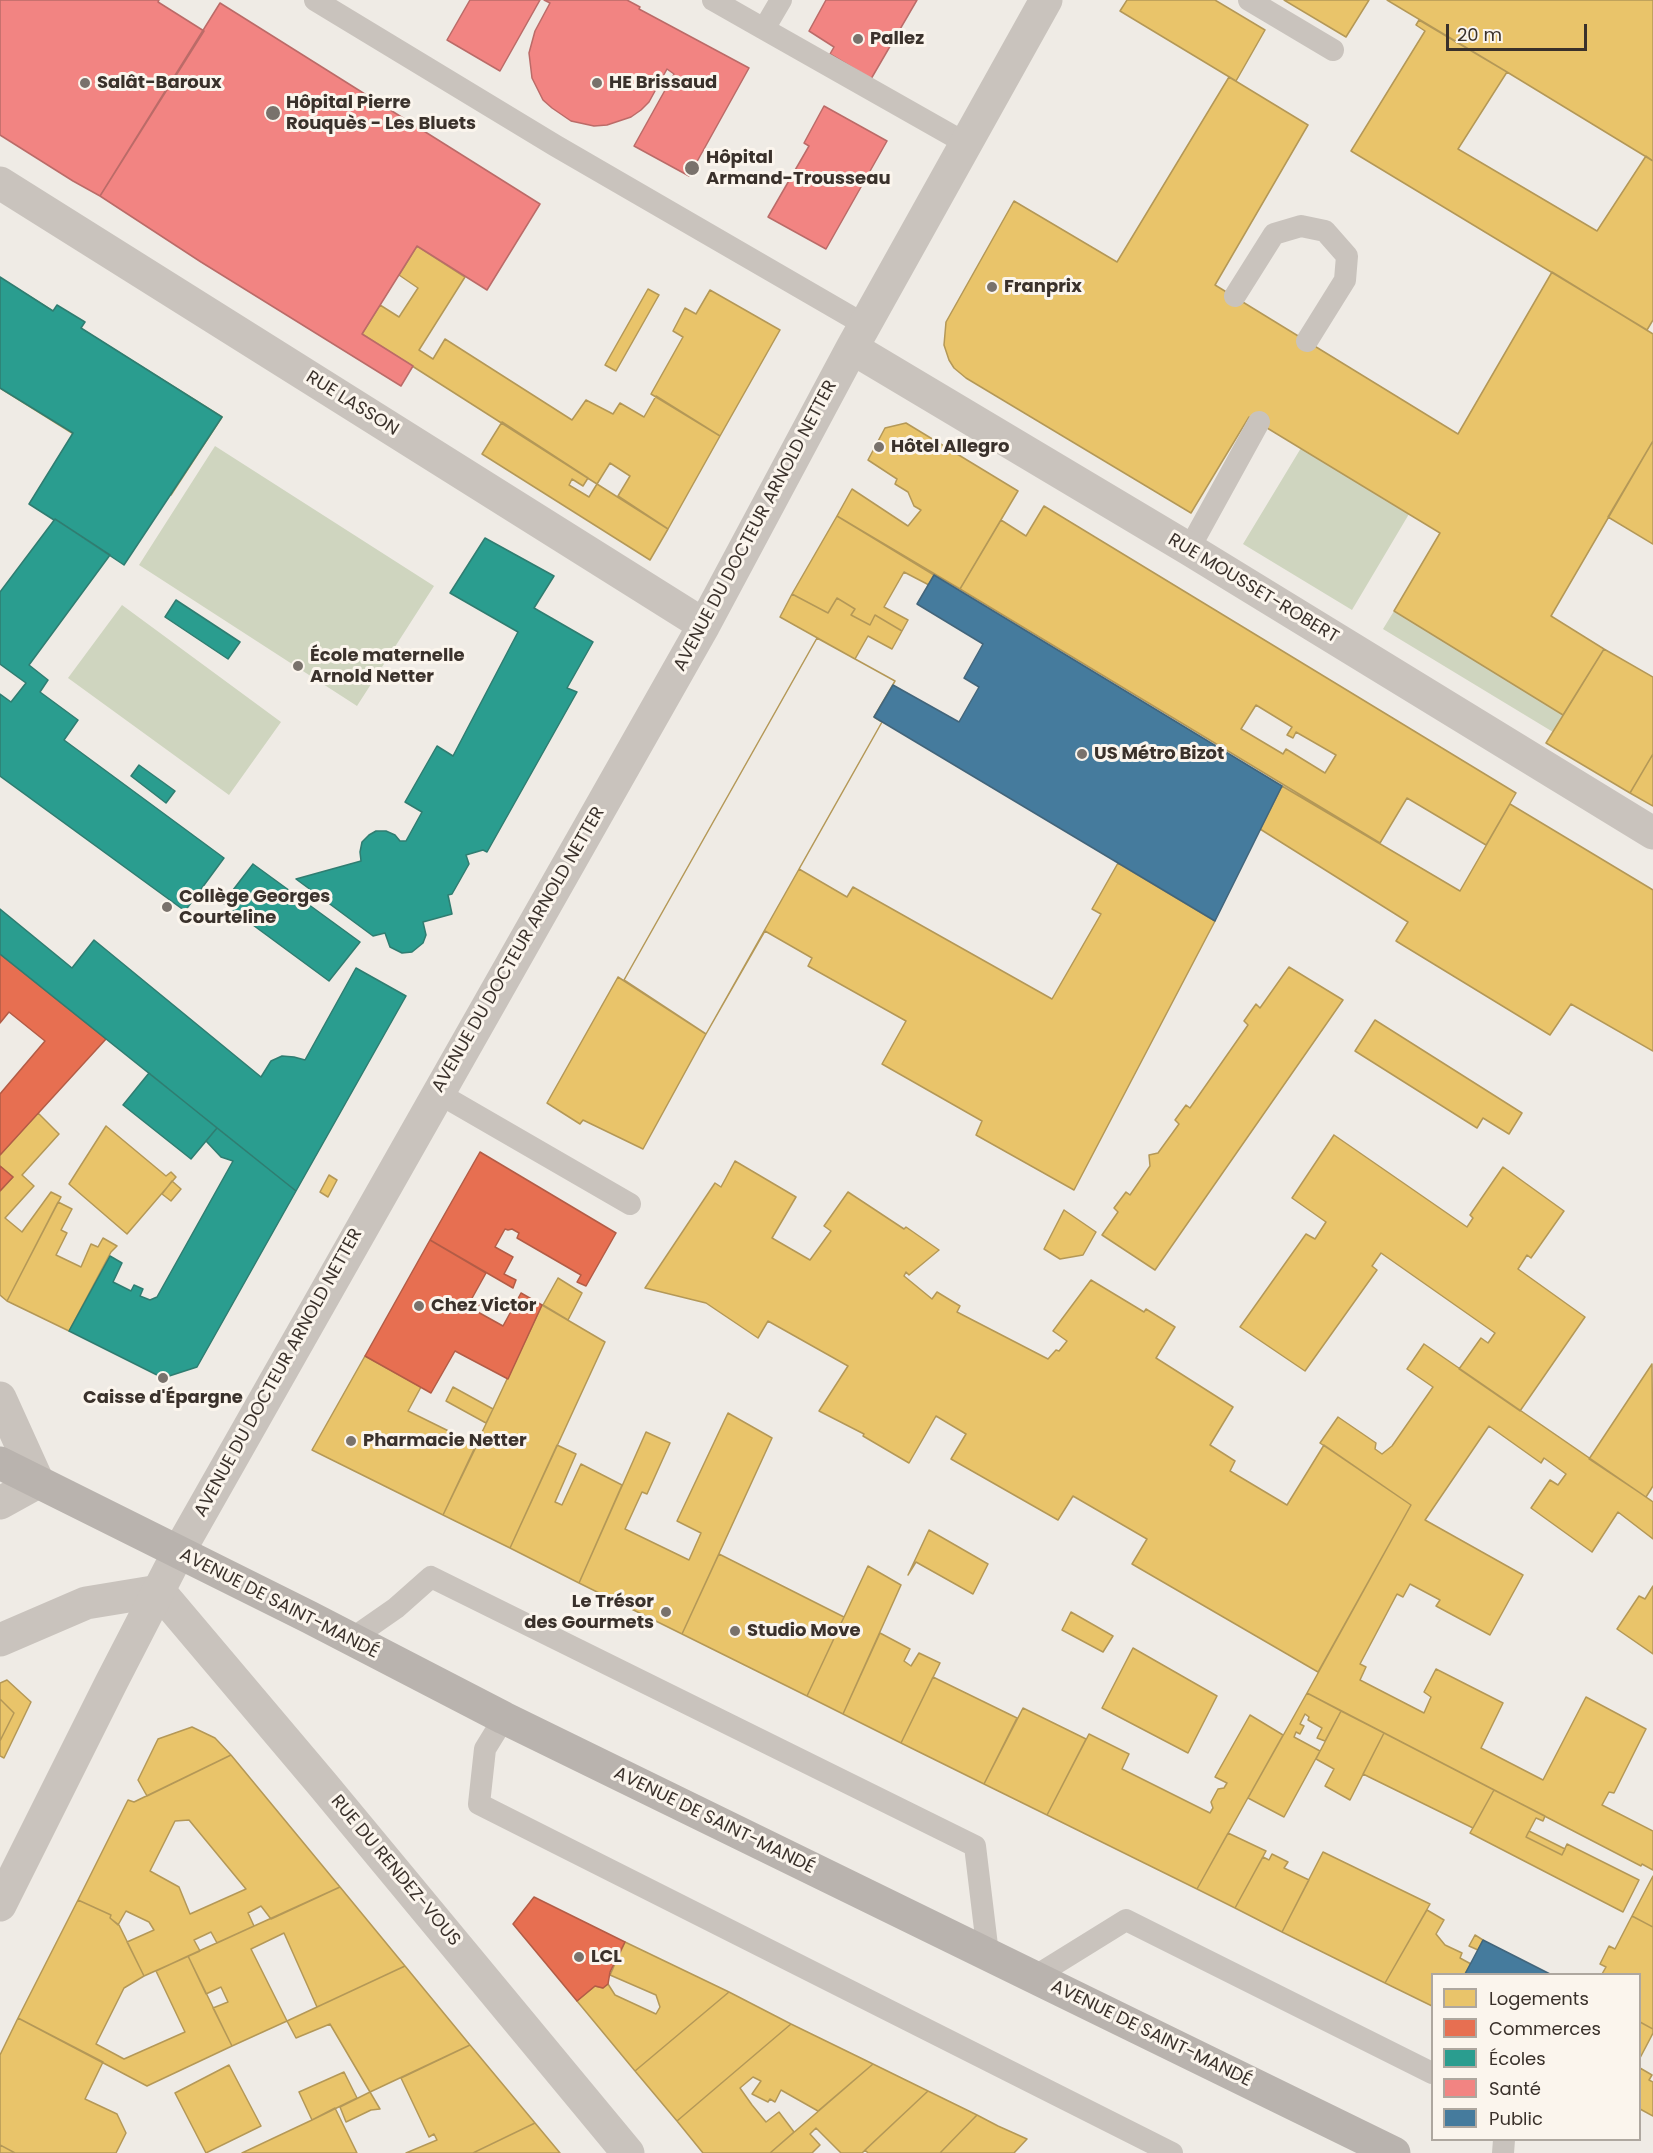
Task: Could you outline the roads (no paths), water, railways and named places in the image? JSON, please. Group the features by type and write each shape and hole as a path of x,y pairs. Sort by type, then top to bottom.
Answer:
{"main road":[{"name":"AVENUE DE SAINT-MANDÉ","path":"0,1463 309,1617 504,1718 1394,2153"}],"street":[{"name":"AVENUE DU DOCTEUR ARNOLD NETTER","path":"0,1905 178,1553 704,626 859,336 1046,0"},
{"name":"RUE LASSON","path":"0,183 704,626"},
{"name":"RUE MOUSSET-ROBERT","path":"859,336 1189,549 1653,833"},
{"path":"0,1398 38,1482 0,1503"},
{"path":"0,1640 86,1603 159,1591"},
{"name":"RUE DU RENDEZ-VOUS","path":"159,1591 331,1794 628,2153"}],"lane":[{"path":"315,0 556,146 859,336"},
{"path":"712,0 966,144"},
{"path":"764,29 781,0"},
{"path":"1249,0 1333,50"},
{"path":"1235,296 1274,234 1301,226 1325,231 1347,256 1345,280 1307,341"},
{"path":"1189,549 1259,422"},
{"path":"438,1093 630,1204"},
{"path":"350,1640 396,1608 431,1577 442,1582 975,1846 988,1954"},
{"path":"504,1718 486,1749 479,1804 1172,2153"},
{"path":"1035,1977 1126,1920 1431,2072"}],"place":[{"name":"Pallez","path":"858,39"},
{"name":"Salât-Baroux","path":"85,83"},
{"name":"HE Brissaud","path":"597,83"},
{"name":"Hôpital Pierre Rouquès - Les Bluets","path":"273,113"},
{"name":"Hôpital Armand-Trousseau","path":"692,168"},
{"name":"Franprix","path":"992,287"},
{"name":"Hôtel Allegro","path":"879,447"},
{"name":"École maternelle Arnold Netter","path":"298,666"},
{"name":"US Métro Bizot","path":"1082,754"},
{"name":"Collège Georges Courteline","path":"167,907"},
{"name":"Chez Victor","path":"419,1306"},
{"name":"Caisse d'Épargne","path":"163,1378"},
{"name":"Pharmacie Netter","path":"351,1441"},
{"name":"Le Trésor des Gourmets","path":"666,1612"},
{"name":"Studio Move","path":"735,1631"},
{"name":"LCL","path":"579,1957"}]}
